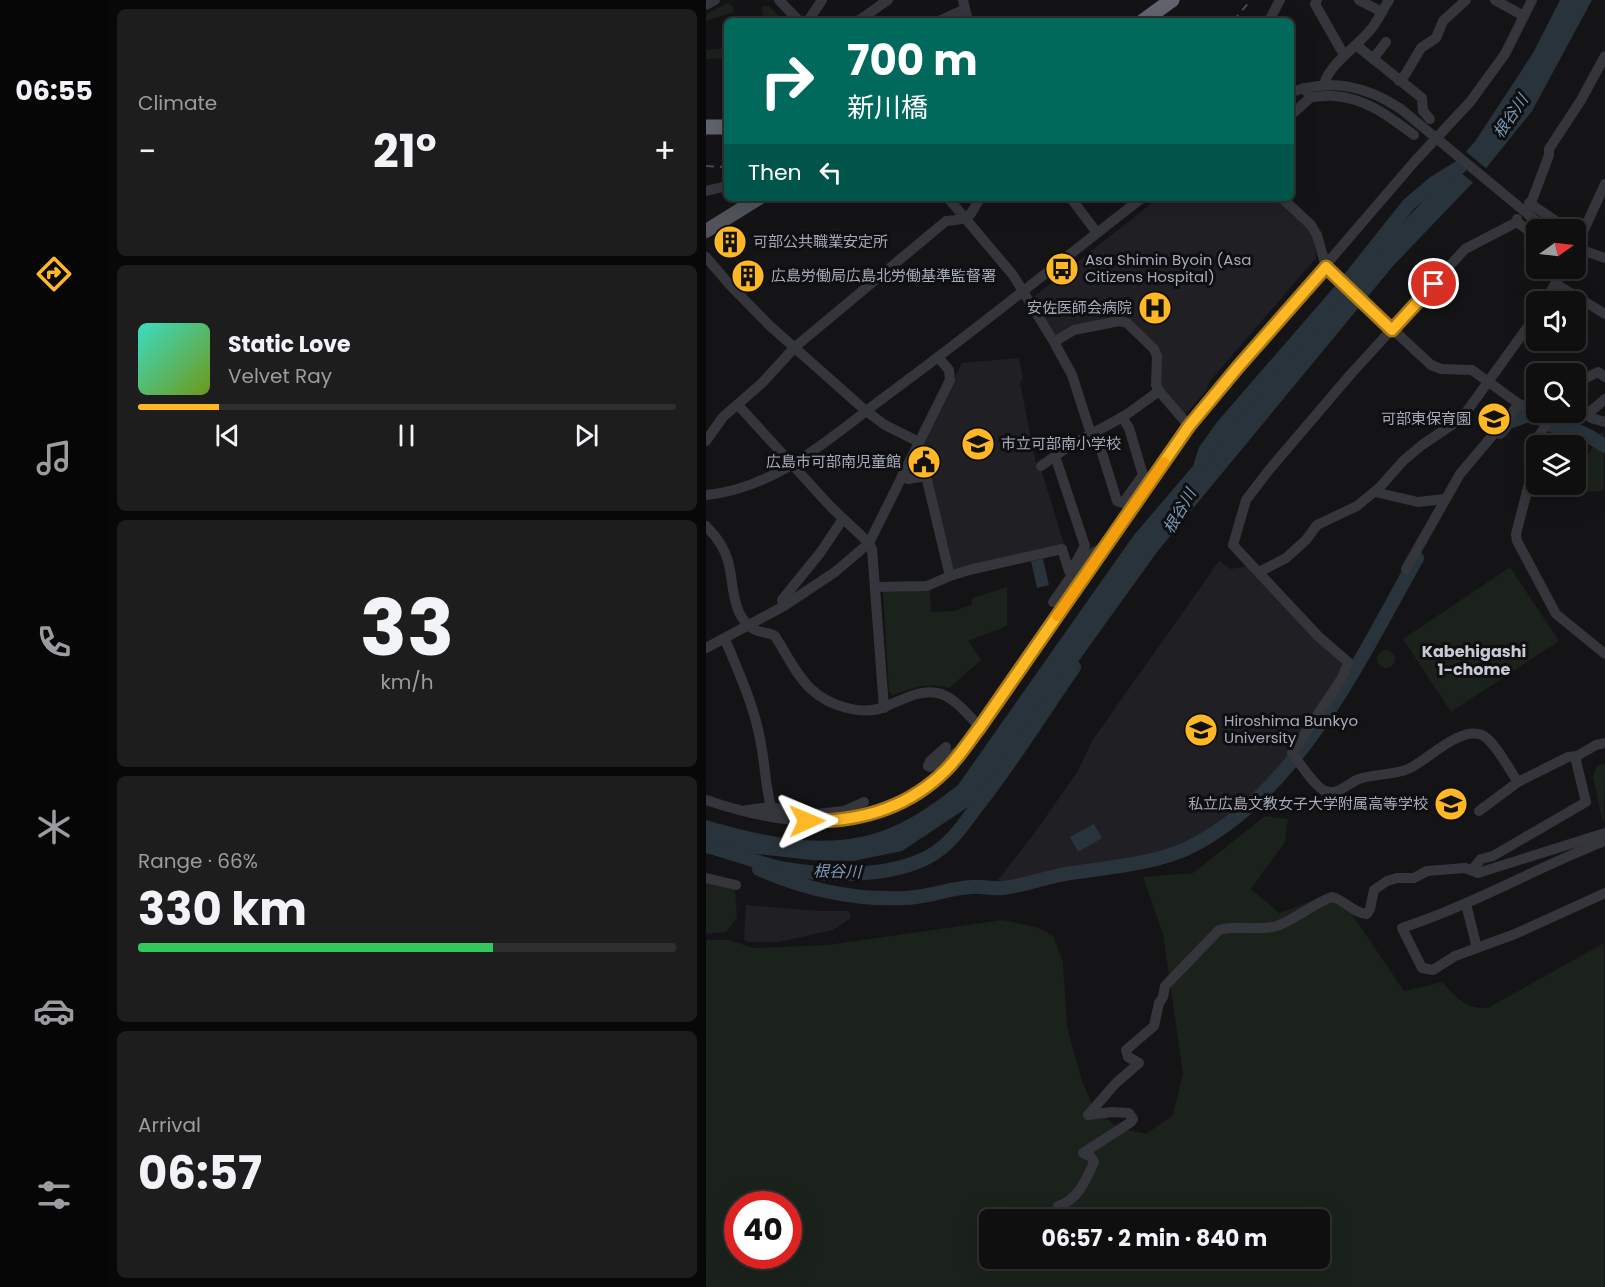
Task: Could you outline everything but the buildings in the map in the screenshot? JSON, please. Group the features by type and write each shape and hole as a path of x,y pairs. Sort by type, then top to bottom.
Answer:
{"highway":[{"path":"1147,18 1172,0"},
{"path":"706,127 724,127"}],"main road":[{"path":"706,231 754,201"}],"street":[{"path":"706,5 715,0"},
{"path":"778,0 796,18"},
{"path":"810,18 822,0"},
{"path":"862,18 888,0"},
{"path":"1271,18 1280,0"},
{"path":"1317,0 1315,4 1344,55"},
{"path":"1359,0 1382,12"},
{"path":"1324,84 1326,76 1372,28 1389,0"},
{"path":"1399,81 1421,48 1436,38 1442,21 1466,0"},
{"path":"1495,0 1525,16"},
{"path":"706,800 782,819 851,820 912,797 945,770 980,727 1189,426 1238,367 1329,271 1488,80 1532,0"},
{"path":"943,18 964,4"},
{"path":"1373,59 1386,42"},
{"path":"1356,45 1422,98 1423,111 1430,119"},
{"path":"1553,219 1530,203 1549,155 1549,149 1581,100 1604,56"},
{"path":"1294,111 1308,92 1324,84 1358,88 1381,97 1401,109 1533,219"},
{"path":"1294,92 1333,95 1365,103 1380,110 1414,135"},
{"path":"706,191 724,187"},
{"path":"1586,222 1603,189"},
{"path":"950,201 1013,275 1054,342 1072,375 1091,434 1098,440 1117,501 1123,503 1143,475 1129,428 1122,417"},
{"path":"706,441 723,417 762,383 796,347 946,221 966,220 978,201"},
{"path":"1073,201 1097,233"},
{"path":"706,495 738,489 766,479 794,465 1023,292 1138,201"},
{"path":"1285,201 1311,225 1317,235 1329,271 1431,365 1448,370 1459,368 1472,370 1526,407"},
{"path":"1518,782 1490,742 1481,735 1469,734 1444,745 1408,769 1357,779 1339,791 1327,792 1319,786 1295,757 1342,678 1348,662 1324,642 1233,545 1246,500 1269,470 1391,329 1465,249 1517,220 1526,228"},
{"path":"1586,252 1604,258"},
{"path":"706,257 728,284 769,325 866,411 885,425 919,442"},
{"path":"1552,291 1558,279"},
{"path":"1556,284 1604,314"},
{"path":"1054,342 1074,330 1119,321 1127,323 1154,349 1157,356 1156,385 1189,426"},
{"path":"1259,572 1286,558 1306,540 1317,525 1357,506 1375,492 1403,461 1431,438 1462,418 1526,329"},
{"path":"706,648 784,606 835,572 869,543 950,380 949,370 938,357"},
{"path":"1586,378 1598,372 1604,377"},
{"path":"1041,466 1122,417 1159,391"},
{"path":"1604,399 1588,414 1591,418 1604,422"},
{"path":"1406,569 1460,474 1519,404"},
{"path":"738,405 843,519 869,543 872,549 884,708"},
{"path":"1547,423 1531,447 1533,468 1516,534 1517,541 1556,614 1604,654"},
{"path":"1055,456 1085,546 1073,568 1073,575"},
{"path":"902,476 908,479 926,476 950,576"},
{"path":"1375,492 1418,502 1444,500"},
{"path":"784,606 782,600 820,553 843,519"},
{"path":"706,526 719,539 724,550 733,595 748,626 757,632 770,633 775,636 812,690 826,699 861,711 874,711 928,692 938,693 961,707 980,727"},
{"path":"876,587 927,586 950,576 1063,549 1069,571 1073,575"},
{"path":"1053,602 1087,556 1096,549 1103,549"},
{"path":"725,639 760,738 771,807"},
{"path":"1480,811 1518,782 1568,757 1577,756 1604,743"},
{"path":"946,747 930,761 928,766 930,767 965,747"},
{"path":"1472,870 1481,860 1493,856 1586,802 1576,761 1577,756"},
{"path":"744,810 771,807 807,818 844,811 864,802"},
{"path":"1058,1206 1068,1203 1077,1194 1089,1173 1094,1162 1091,1157 1083,1153 1133,1119 1129,1113 1112,1112 1088,1115 1122,1077 1139,1063 1128,1057 1126,1050 1154,1026 1165,986 1213,935 1228,927 1276,926 1332,897 1336,897 1359,913 1367,914 1374,890 1387,881 1414,878 1437,870 1465,868 1478,873 1604,833"},
{"path":"1604,841 1466,904 1402,928 1422,968 1433,970 1455,956 1515,934 1604,893"},
{"path":"706,878 736,885"},
{"path":"1466,904 1477,948"}],"shaded area":[{"path":"727,3 733,6 733,12 706,21 706,15"},
{"path":"762,6 769,6 780,18 770,18 769,15 763,16"},
{"path":"724,48 724,58 706,59 706,50"},
{"name":"安佐医師会病院","path":"1154,201 1281,201 1309,229 1314,240 1316,258 1209,382 1206,391 1184,416 1159,384 1160,355 1128,320 1057,337 1031,299"},
{"name":"市立可部南小学校","path":"1019,358 1023,379 1020,383 1037,469 1041,469 1064,544 954,571 929,473 908,474 962,363"},
{"path":"1601,432 1604,433 1604,491 1586,492 1586,459"},
{"name":"Hiroshima Bunkyo University","path":"1219,561 1231,569 1248,566 1339,658 1341,670 1291,757 1259,796 1234,818 1189,846 1137,860 1004,882 998,880 1078,771 1092,741"},
{"path":"1510,567 1559,641 1451,712 1403,639"},
{"path":"1007,587 1007,626 968,641 981,660 949,688 927,686 893,695 889,692 883,592 930,590 931,612 954,611 971,605 973,598"},
{"path":"1386,650 1392,653 1395,659 1392,665 1386,668 1380,665 1377,659 1380,653"},
{"path":"1605,764 1604,822 1593,776 1597,766"},
{"path":"1265,816 1288,819 1285,842 1251,889 1279,913 1337,892 1404,991 1442,982 1452,993 1473,1007 1488,1008 1604,943 1604,1287 706,1287 706,940 729,940 753,948 827,945 1003,920 1039,928 1053,936 1063,962 1067,1027 1082,1081 1094,1108 1118,1128 1146,1134 1173,1115 1183,1074 1163,934 1143,877 1193,873"},
{"path":"706,883 735,889 737,918 726,932 706,934"},
{"path":"746,905 849,911 851,918 833,930 778,942 747,942 744,939"}],"water":[{"path":"1560,0 1592,0 1532,111 1483,172 1393,266 1157,552 1001,769 968,807 902,851 853,861 812,860 747,853 706,841 706,820 751,832 799,840 823,841 870,835 909,818 958,785 1134,535 1381,246 1476,140 1533,53"},
{"path":"1043,559 1049,585 1037,588 1031,561"},
{"path":"1094,824 1102,838 1078,852 1070,837"}],"pier":[{"path":"1464,150 1488,170 1475,184 1451,165"}],"waterway":[{"name":"根谷川","path":"1200,467 1205,451 1222,427 1339,292 1409,204 1434,183 1460,167"},
{"path":"1500,432 1508,422 1529,415 1553,426 1575,430 1605,446"},
{"path":"759,869 830,892 867,897 904,898 963,888 1010,887 1060,875 1142,862 1188,848 1227,825 1261,795 1293,760 1322,721 1348,680 1417,558"},
{"name":"根谷川","path":"706,846 775,867 838,874 895,869 928,857 948,842 965,823 1074,667"}],"railway":[{"path":"1236,18 1251,0"},
{"path":"706,166 724,167"}],"slow traffic":[{"path":"1057,616 1164,462"}],"place":[{"name":"可部公共職業安定所","path":"730,242"},
{"name":"Asa Shimin Byoin (Asa Citizens Hospital)","path":"1062,269"},
{"name":"広島労働局広島北労働基準監督署","path":"748,276"},
{"name":"安佐医師会病院","path":"1155,308"},
{"name":"可部東保育園","path":"1494,419"},
{"name":"市立可部南小学校","path":"978,444"},
{"name":"広島市可部南児童館","path":"924,462"},
{"name":"Hiroshima Bunkyo University","path":"1201,730"},
{"name":"私立広島文教女子大学附属高等学校","path":"1451,804"}],"district":[{"name":"Kabehigashi 1-chome","path":"1474,660"}],"route":[{"path":"807,821 851,820 868,815 912,797 945,770 980,727 1189,426 1326,267 1392,330 1434,284"}]}
